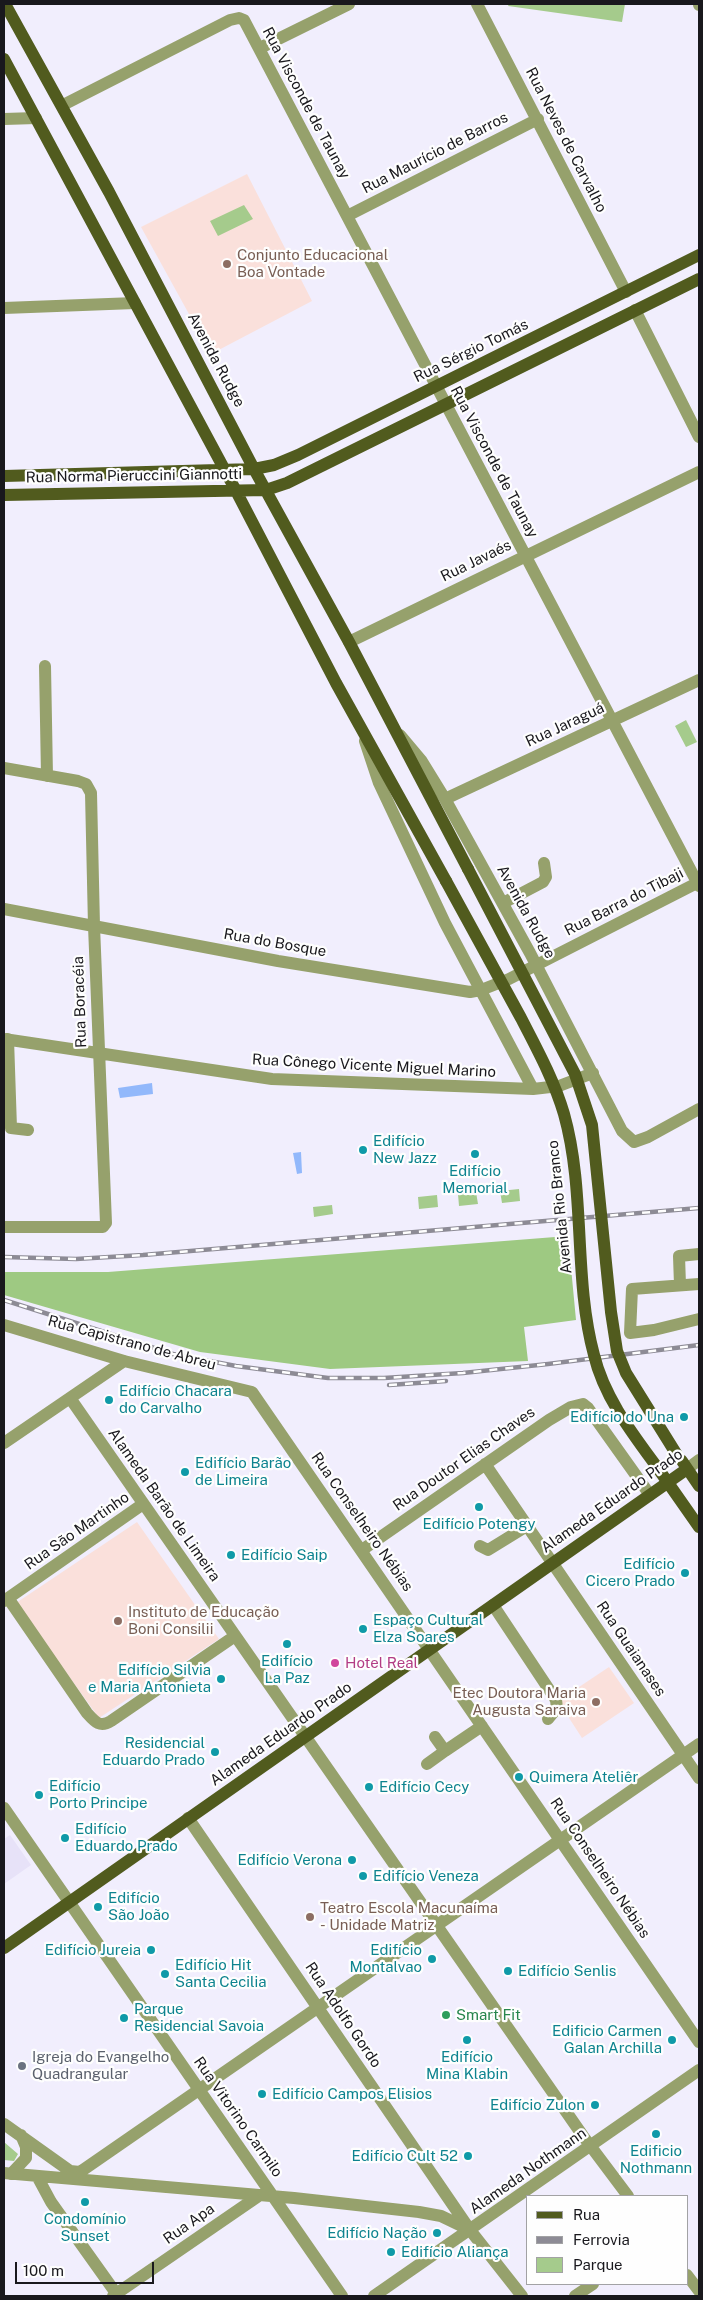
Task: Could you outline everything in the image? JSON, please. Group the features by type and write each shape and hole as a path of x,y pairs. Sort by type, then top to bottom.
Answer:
{"main road":[{"name":"Avenida Rudge","path":"5,4 63,105 254,469 349,642 575,1074 587,1105 592,1125 611,1312 617,1351 626,1373 687,1469"},
{"path":"4,59 362,729"},
{"name":"Rua Sérgio Tomás","path":"254,469 274,465 298,455 699,255"},
{"path":"266,490 287,482 699,279"},
{"name":"Rua Norma Pieruccini Giannotti","path":"4,476 254,469"},
{"name":"Rua Norma Pieruccini Giannotti","path":"4,495 235,489 266,490"},
{"name":"Avenida Rio Branco","path":"362,729 542,1059 558,1094 573,1160 587,1317 594,1356 625,1422 699,1527"},
{"path":"687,1469 699,1486"},
{"name":"Alameda Eduardo Prado","path":"4,1948 687,1469"}],"street":[{"path":"260,48 349,4"},
{"name":"Rua Neves de Carvalho","path":"477,4 626,292"},
{"name":"Rua Visconde de Taunay","path":"63,105 230,20 239,18 244,20 445,405 699,883"},
{"path":"4,119 36,118"},
{"name":"Rua Maurício de Barros","path":"347,216 538,119"},
{"path":"4,308 134,303"},
{"path":"635,310 699,437"},
{"name":"Rua Javaés","path":"349,642 699,472"},
{"path":"4,768 46,776 45,666"},
{"name":"Rua Jaraguá","path":"444,799 699,680"},
{"path":"362,729 383,791 444,923 533,1089"},
{"name":"Avenida Rudge","path":"396,732 415,752 444,799 503,903 593,1073 614,1117 626,1136 634,1142 699,1109"},
{"name":"Rua Boracéia","path":"4,1227 103,1227 106,1223 94,926 92,802 88,788 78,781 46,776"},
{"path":"503,903 543,882 546,877 544,863"},
{"name":"Rua Barra do Tibaji","path":"536,965 699,883"},
{"name":"Rua do Bosque","path":"4,909 470,992 509,979 536,965"},
{"path":"6,1039 12,1128 28,1130"},
{"name":"Rua Cônego Vicente Miguel Marino","path":"6,1039 272,1079 533,1089 560,1086 593,1073"},
{"path":"680,1285 679,1256 699,1254"},
{"path":"699,1284 632,1289 630,1333 654,1330 699,1319"},
{"name":"Rua Capistrano de Abreu","path":"4,1325 124,1361 252,1392"},
{"path":"4,1443 124,1361"},
{"name":"Rua Conselheiro Nébias","path":"252,1392 699,2042"},
{"name":"Alameda Barão de Limeira","path":"70,1398 591,2147 627,2195"},
{"name":"Rua Doutor Elias Chaves","path":"362,1550 484,1464 566,1410 580,1404 588,1408 650,1495"},
{"name":"Alameda Eduardo Prado","path":"687,1469 699,1460"},
{"name":"Rua Guaianases","path":"484,1464 699,1778"},
{"name":"Rua São Martinho","path":"6,1600 144,1504"},
{"path":"480,1546 488,1550 527,1526"},
{"path":"6,1600 87,1713 97,1724 102,1725 111,1721 235,1636"},
{"path":"493,1605 556,1700 557,1708 548,1719"},
{"path":"427,1764 482,1726"},
{"path":"435,1737 445,1751"},
{"path":"8,2173 37,2176 91,2174 198,2088 699,1744"},
{"name":"Rua Vitorino Carmilo","path":"4,1808 342,2296"},
{"name":"Rua Adolfo Gordo","path":"188,1818 470,2230 522,2296"},
{"name":"Alameda Nothmann","path":"374,2296 591,2147 699,2070"},
{"path":"4,2124 70,2172 260,2196 419,2212 440,2216 470,2230"},
{"path":"8,2173 26,2158 26,2146 21,2135"},
{"path":"37,2176 50,2202 116,2296"},
{"name":"Rua Apa","path":"116,2296 260,2196"},
{"path":"688,2276 699,2291"},
{"path":"575,2296 592,2285"}],"shaded area":[{"name":"Conjunto Educacional Boa Vontade","path":"247,174 312,301 211,354 141,227"},
{"name":"Instituto de Educação Boni Consilii","path":"137,1522 219,1639 99,1718 16,1603"},
{"name":"Etec Doutora Maria Augusta Saraiva","path":"609,1667 634,1703 582,1738 558,1701"},
{"path":"10,1835 31,1865 4,1884 4,1839"}],"green space":[{"path":"509,4 625,4 622,22 508,6"},
{"path":"244,205 253,219 218,236 210,221"},
{"path":"686,720 697,742 686,747 675,726"},
{"path":"519,1189 520,1201 502,1203 500,1191"},
{"path":"476,1192 478,1204 459,1206 458,1194"},
{"path":"437,1195 438,1207 419,1209 418,1197"},
{"path":"332,1205 333,1214 314,1217 313,1207"},
{"path":"568,1236 576,1320 524,1327 528,1361 330,1369 200,1352 4,1295 4,1272 108,1272"},
{"path":"4,2142 18,2154 14,2161 4,2160"}],"water":[{"path":"152,1083 153,1094 120,1098 118,1088"},
{"path":"301,1152 302,1173 297,1174 293,1153"}],"railway":[{"path":"4,1257 76,1259 143,1255 699,1208"},
{"path":"4,1300 173,1354 236,1366 328,1378 384,1378 463,1373 699,1345"},
{"path":"389,1385 446,1381"}],"place":[{"name":"Conjunto Educacional Boa Vontade","path":"227,264"},
{"name":"Edifício New Jazz","path":"363,1150"},
{"name":"Edifício Memorial","path":"475,1154"},
{"name":"Edifício Chacara do Carvalho","path":"109,1400"},
{"name":"Edifício do Una","path":"684,1417"},
{"name":"Edifício Barão de Limeira","path":"185,1472"},
{"name":"Edifício Potengy","path":"479,1507"},
{"name":"Edifício Saip","path":"231,1555"},
{"name":"Edifício Cicero Prado","path":"685,1573"},
{"name":"Instituto de Educação Boni Consilii","path":"118,1621"},
{"name":"Espaço Cultural Elza Soares","path":"363,1629"},
{"name":"Edifício La Paz","path":"287,1644"},
{"name":"Hotel Real","path":"335,1663"},
{"name":"Edifício Silvia e Maria Antonieta","path":"221,1679"},
{"name":"Etec Doutora Maria Augusta Saraiva","path":"596,1702"},
{"name":"Residencial Eduardo Prado","path":"215,1752"},
{"name":"Quimera Ateliêr","path":"519,1777"},
{"name":"Edifício Cecy","path":"369,1787"},
{"name":"Edifício Porto Principe","path":"39,1795"},
{"name":"Edifício Eduardo Prado","path":"65,1838"},
{"name":"Edifício Verona","path":"352,1860"},
{"name":"Edifício Veneza","path":"363,1876"},
{"name":"Edifício São João","path":"98,1907"},
{"name":"Teatro Escola Macunaíma - Unidade Matriz","path":"310,1917"},
{"name":"Edifício Jureia","path":"151,1950"},
{"name":"Edifício Montalvao","path":"432,1959"},
{"name":"Edifício Senlis","path":"508,1971"},
{"name":"Edifício Hit Santa Cecilia","path":"165,1974"},
{"name":"Smart Fit","path":"446,2015"},
{"name":"Parque Residencial Savoia","path":"124,2018"},
{"name":"Edifício Mina Klabin","path":"467,2040"},
{"name":"Edificio Carmen Galan Archilla","path":"672,2040"},
{"name":"Igreja do Evangelho Quadrangular","path":"22,2066"},
{"name":"Edifício Campos Elisios","path":"262,2094"},
{"name":"Edifício Zulon","path":"595,2105"},
{"name":"Edificio Nothmann","path":"656,2134"},
{"name":"Edifício Cult 52","path":"468,2156"},
{"name":"Condomínio Sunset","path":"85,2202"},
{"name":"Edifício Nação","path":"437,2233"},
{"name":"Edifício Aliança","path":"391,2252"}]}
